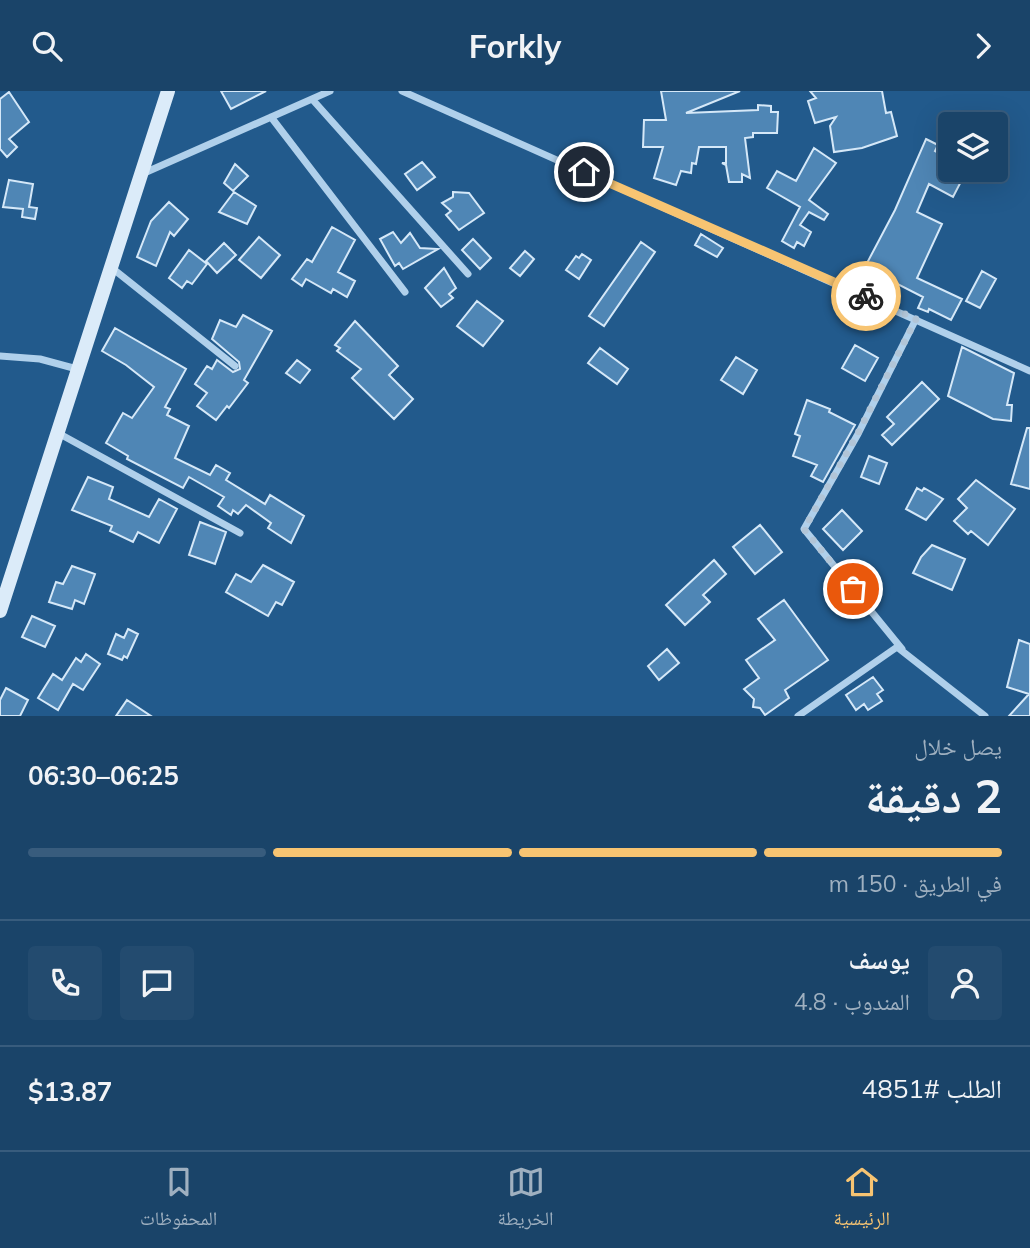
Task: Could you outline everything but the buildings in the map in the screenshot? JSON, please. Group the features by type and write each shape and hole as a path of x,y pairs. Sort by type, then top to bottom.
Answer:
{"street":[{"path":"0,611 168,91"},
{"path":"141,174 330,91"},
{"path":"402,91 1030,371"},
{"path":"312,99 468,274"},
{"path":"271,117 405,292"},
{"path":"111,267 235,366"},
{"path":"916,319 858,433 804,529 902,649 985,716"},
{"path":"0,356 40,359 78,370"},
{"path":"58,433 240,533"},
{"path":"798,716 892,649 902,649"}],"way so far":[{"path":"853,589 804,529 858,433 916,319 866,296"}],"route":[{"path":"584,172 866,296"}]}
